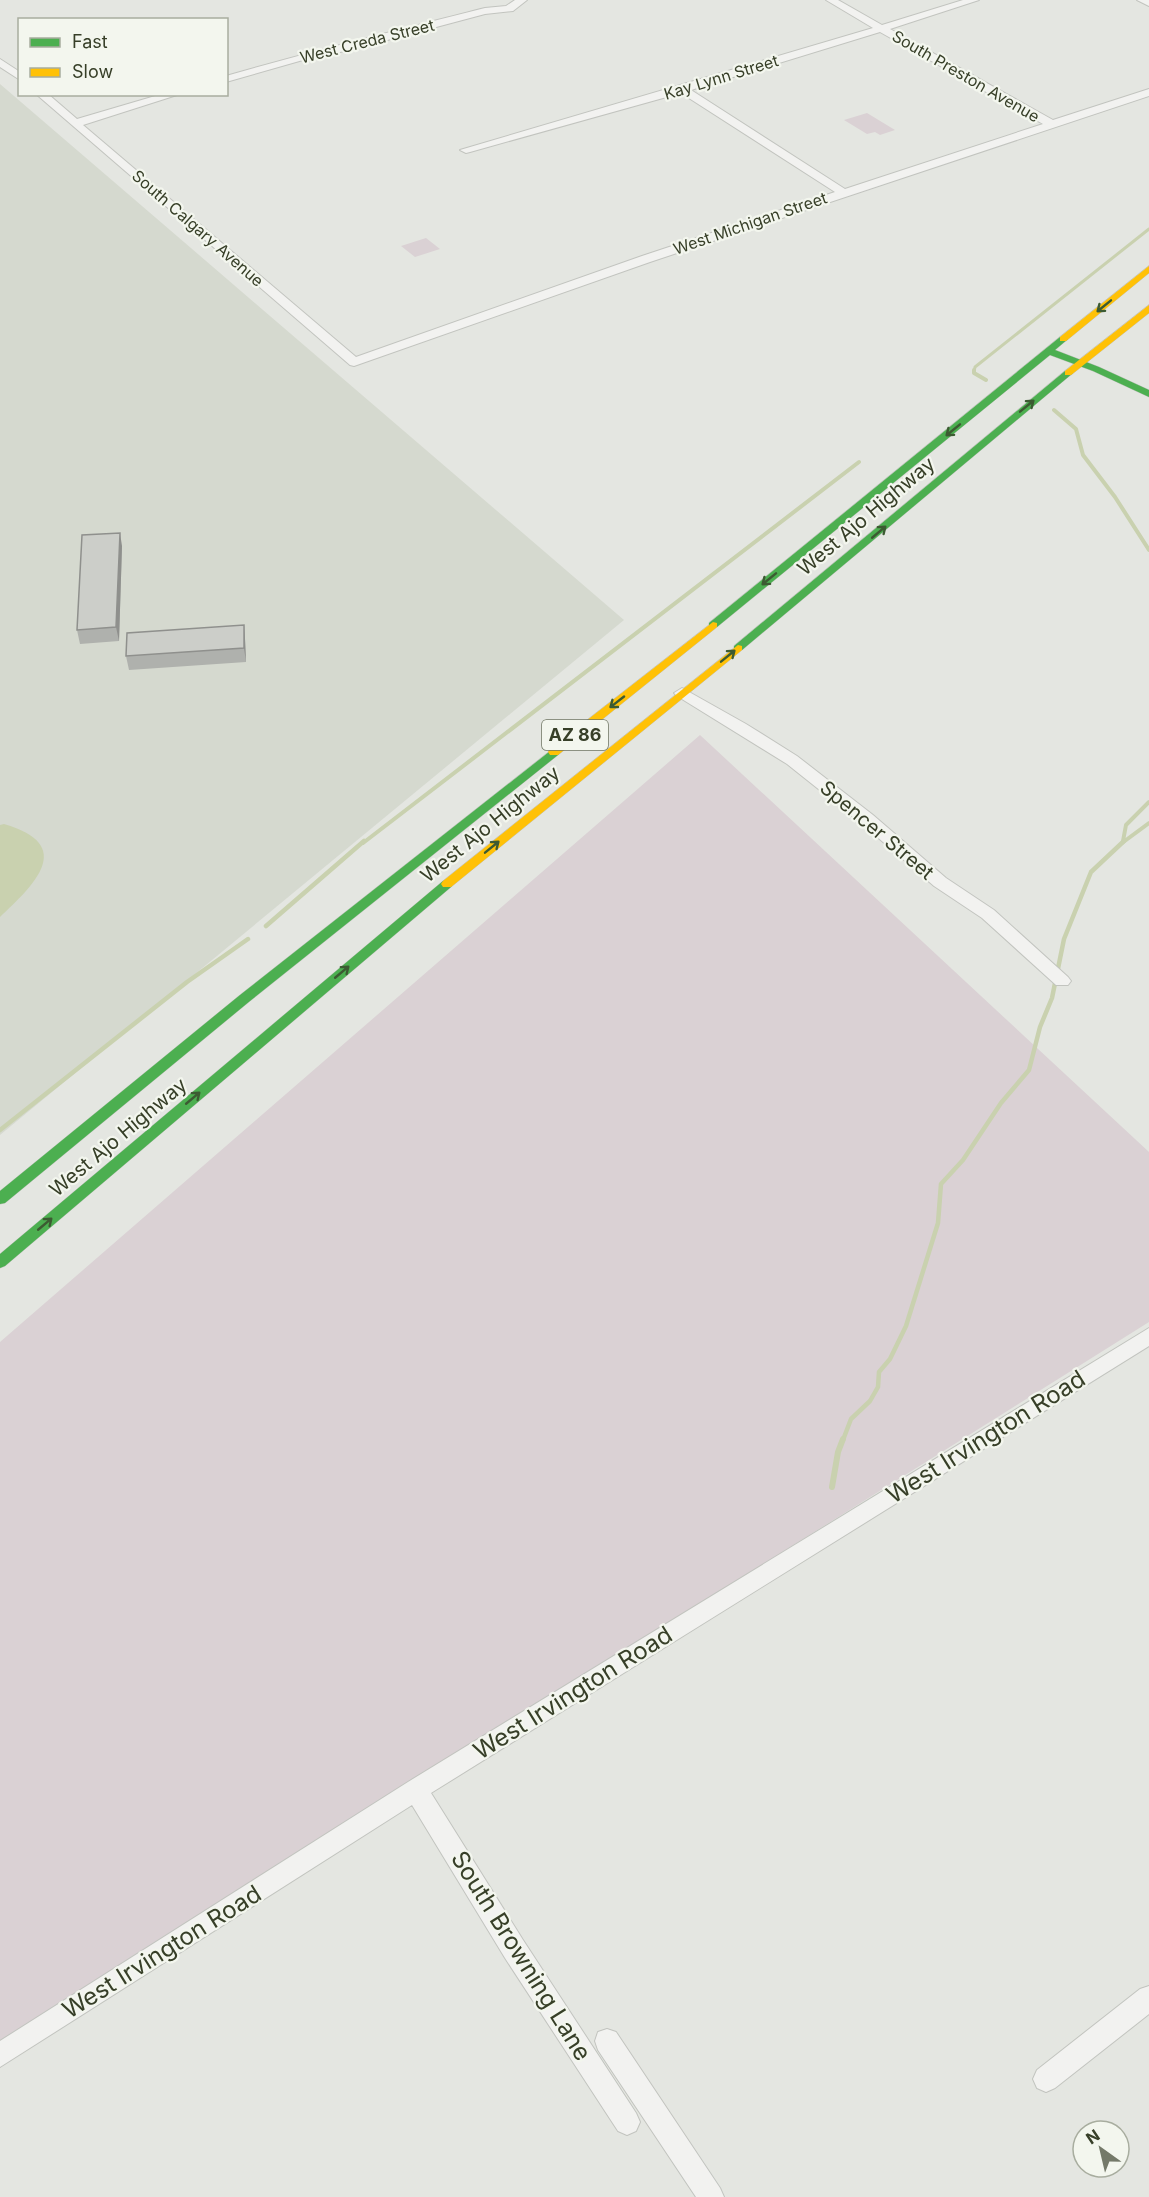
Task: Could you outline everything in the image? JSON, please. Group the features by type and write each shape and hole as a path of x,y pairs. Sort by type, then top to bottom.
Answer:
{"main road":[{"name":"West Ajo Highway","path":"0,1199 245,998 731,610 1149,269"},
{"name":"West Ajo Highway","path":"0,1262 467,867 678,681 1149,308"},
{"path":"1049,351 1149,394"},
{"path":"678,681 682,659 729,621 731,610"}],"street":[{"name":"West Creda Street","path":"228,78 308,55 346,48 455,18 485,11 508,9 522,0"},
{"name":"South Preston Avenue","path":"831,0 1051,124"},
{"name":"Kay Lynn Street","path":"466,150 682,89 974,0"},
{"path":"1142,0 1149,3"},
{"path":"0,62 18,76"},
{"path":"682,89 842,192"},
{"name":"West Michigan Street","path":"354,362 842,192 1149,92"},
{"name":"South Calgary Avenue","path":"43,96 354,362"},
{"path":"77,123 167,96"},
{"name":"Spencer Street","path":"678,681 741,727 792,760 867,819 940,882 988,914 1062,981"},
{"name":"West Irvington Road","path":"0,2055 416,1790 1149,1336"},
{"name":"South Browning Lane","path":"416,1790 514,1949 627,2122"},
{"path":"1046,2079 1149,1998"},
{"name":"South Browning Lane","path":"607,2042 711,2197"}],"shaded area":[{"path":"0,84 624,620 0,1135"},
{"path":"867,113 895,130 880,135 875,132 867,134 844,120"},
{"path":"426,238 440,249 415,257 401,246"},
{"path":"700,735 1149,1152 1149,1322 0,2043 0,1342"},
{"path":"4,824 26,833 39,843 44,854 42,866 35,879 0,917 0,825"}],"building":[{"path":"120,533 116,627 77,630 82,535"},
{"path":"244,625 244,648 126,656 127,633"}],"waterway":[{"path":"974,372 975,367 1149,229"},
{"path":"974,372 986,380"},
{"path":"1054,410 1076,429 1083,455 1115,497 1149,550"},
{"path":"363,843 859,462"},
{"path":"1123,841 1126,825 1149,802"},
{"path":"1122,843 1149,823"},
{"path":"266,926 364,841"},
{"path":"843,1440 851,1419 870,1401 878,1387 879,1372 890,1359 906,1326 938,1223 941,1184 963,1160 1001,1103 1029,1070 1040,1027 1052,998 1064,939 1091,872 1124,841"},
{"path":"0,1130 187,982 248,939"},
{"path":"832,1487 838,1452 843,1439"}],"traffic: fast":[{"path":"713,625 1063,339"},
{"path":"1049,351 1096,369 1149,394"},
{"path":"738,648 1068,373"},
{"path":"0,1199 245,998 554,752"},
{"path":"0,1262 447,884"}],"traffic: slow":[{"path":"1063,339 1149,269"},
{"path":"1068,373 1149,308"},
{"path":"554,752 713,625"},
{"path":"447,884 738,648"}]}
